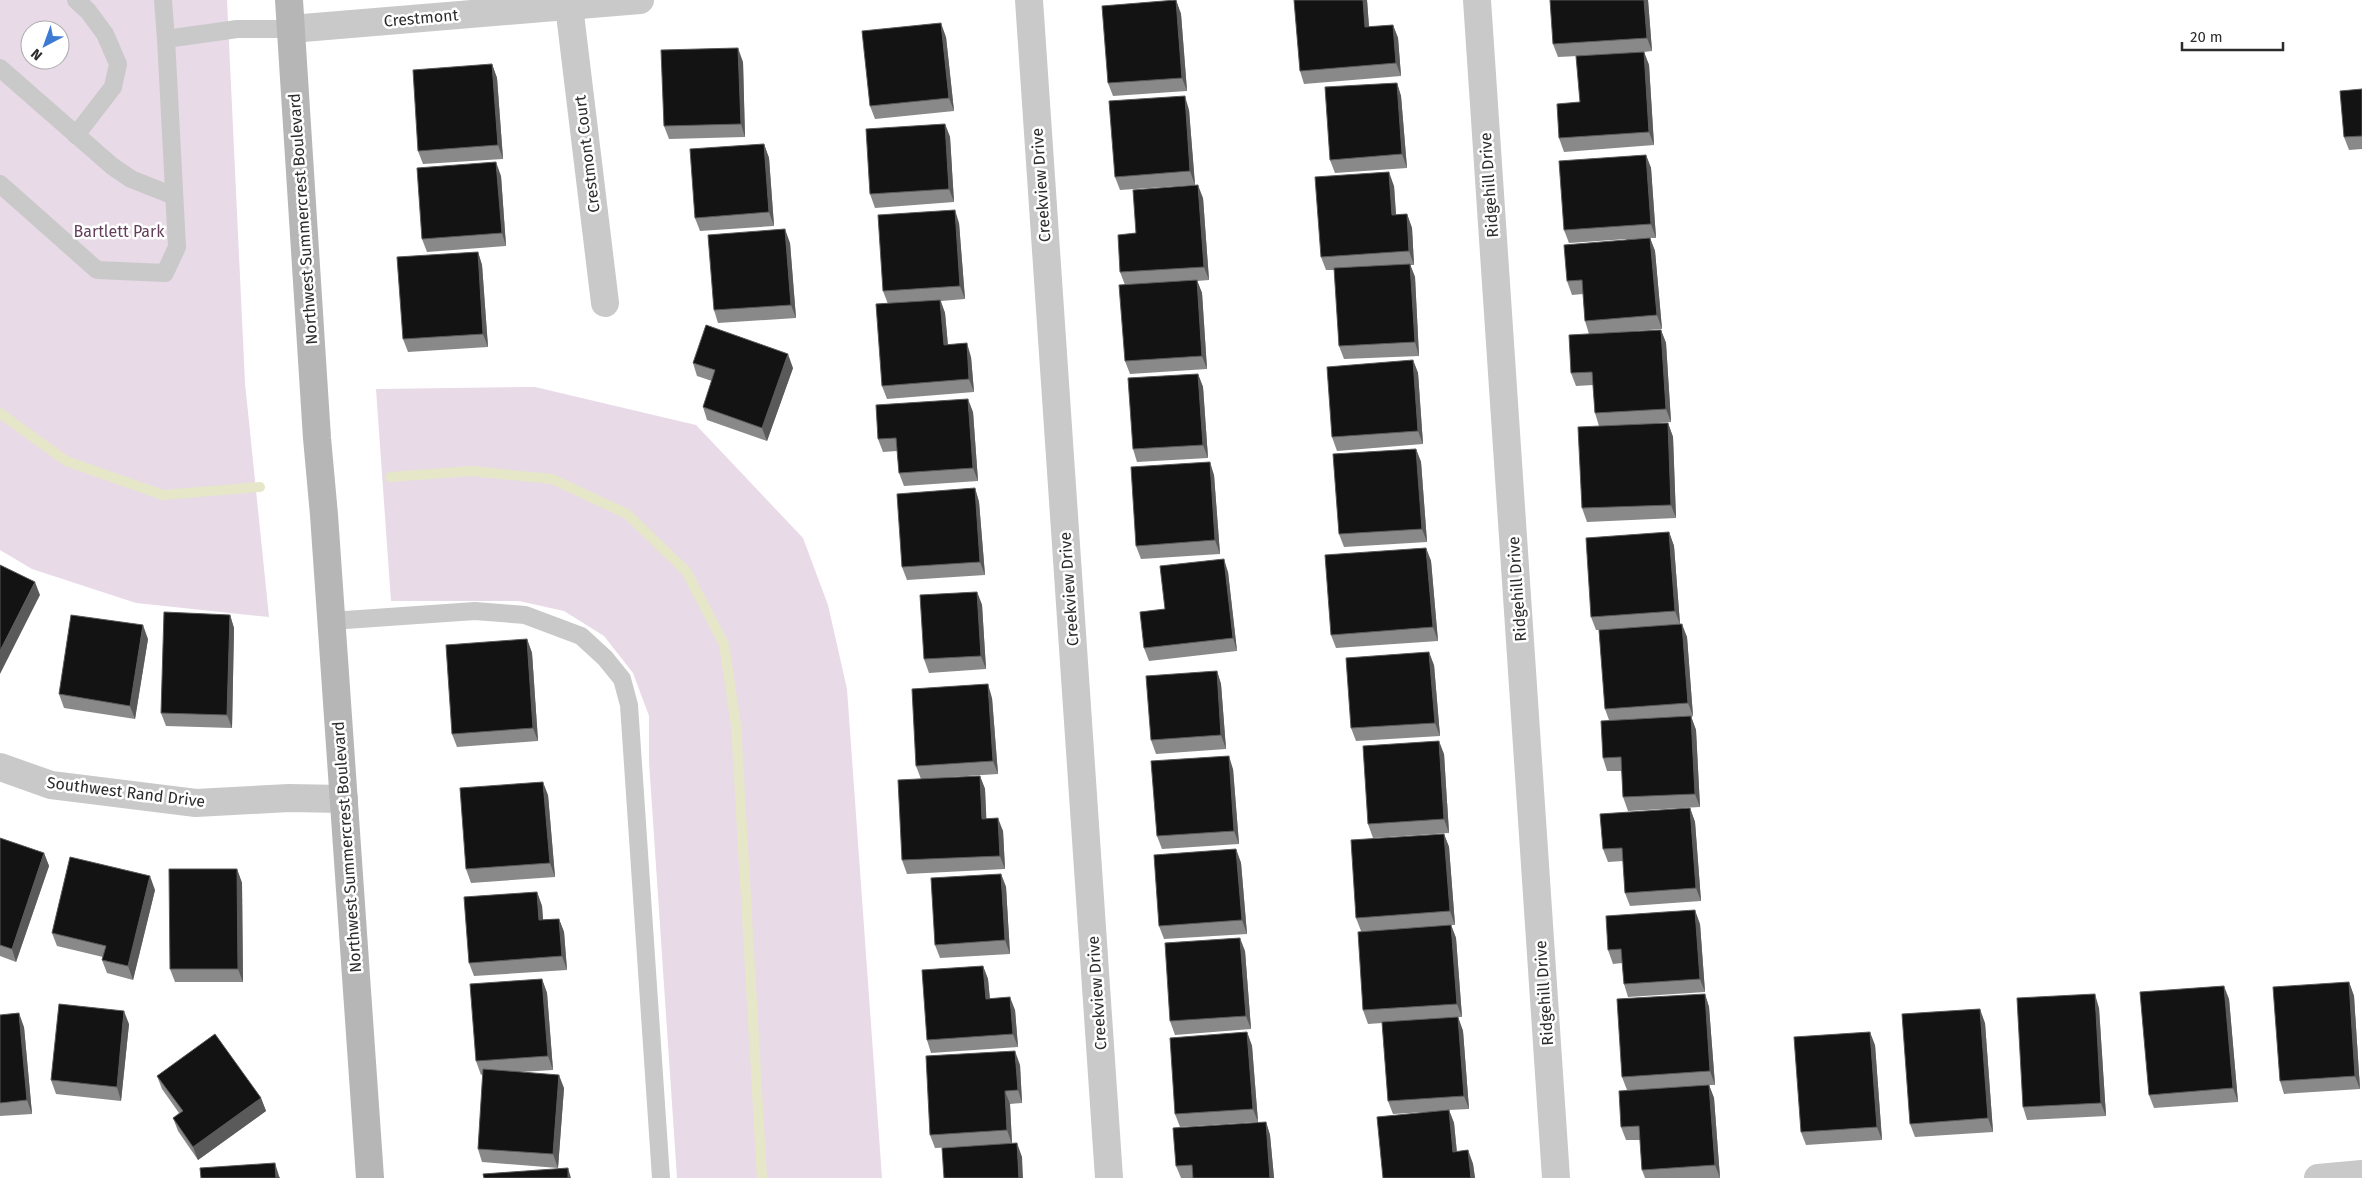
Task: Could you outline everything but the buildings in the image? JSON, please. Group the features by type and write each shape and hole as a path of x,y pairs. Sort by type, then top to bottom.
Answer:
{"street":[{"name":"Northwest Summercrest Boulevard","path":"289,0 317,438 332,621 370,1178"},
{"name":"Crestmont","path":"291,29 640,0"},
{"name":"Creekview Drive","path":"1029,0 1109,1178"},
{"name":"Ridgehill Drive","path":"1477,0 1556,1178"},
{"name":"Crestmont Court","path":"569,6 605,303"},
{"name":"Southwest Rand Drive","path":"0,767 51,785 196,803 289,798 344,799"},
{"path":"2318,1178 2362,1174"}],"lane":[{"path":"76,0 88,11 106,34 118,64 113,87 76,135"},
{"path":"0,184 97,270 165,273 177,247 163,0"},
{"path":"166,39 237,29 291,29"},
{"path":"0,68 76,135 131,180 174,196"},
{"path":"332,621 475,611 525,615 581,636 605,658 622,679 629,705 661,1178"}],"green space":[{"name":"Bartlett Park","path":"0,0 227,0 245,383 269,617 136,603 32,569 0,550"},
{"path":"535,387 696,425 803,538 828,605 847,689 882,1178 677,1178 649,762 649,716 633,673 604,636 564,611 519,601 391,601 376,389"}],"waterway":[{"path":"0,413 66,461 163,495 260,487"},
{"path":"390,477 471,471 552,479 627,514 686,571 724,644 736,725 762,1178"}]}
